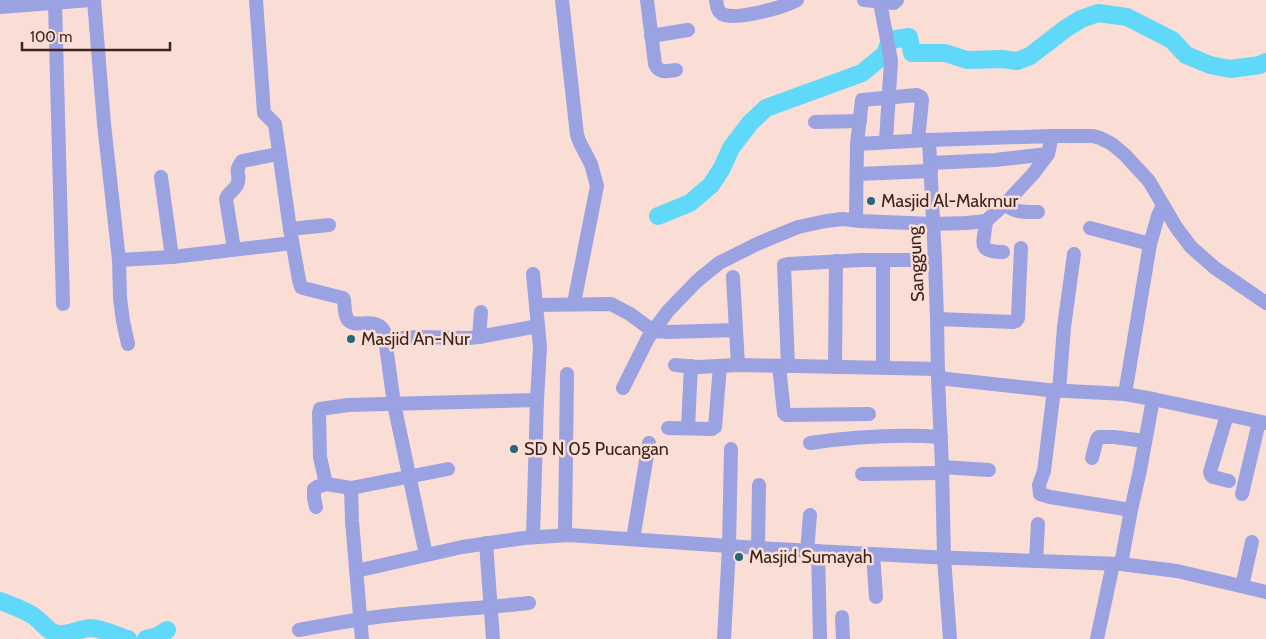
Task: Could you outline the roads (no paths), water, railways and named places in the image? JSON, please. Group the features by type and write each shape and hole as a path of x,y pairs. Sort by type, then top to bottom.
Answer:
{"street":[{"path":"0,7 93,0 119,260 120,298 123,325 128,344"},
{"path":"256,0 264,113 275,124 291,236 301,287 311,291 341,296 344,300 346,317 349,322 379,325 384,331 394,404 426,555"},
{"path":"562,0 578,135 591,164 597,186 574,304"},
{"path":"647,0 657,69 666,72 676,70"},
{"path":"716,0 718,9 722,14 733,16 769,5 797,0"},
{"path":"864,0 895,3 897,0"},
{"path":"880,2 891,61 886,141"},
{"path":"55,3 63,304"},
{"path":"652,36 688,30"},
{"name":"Sanggung","path":"888,97 917,95 922,97 923,140 931,167 944,558 950,639"},
{"path":"856,220 857,144 862,100 888,97"},
{"path":"815,122 860,121"},
{"path":"857,144 886,141 1052,136 1093,136 1100,138 1112,144 1125,155 1149,181 1180,234 1198,254 1266,303"},
{"path":"623,388 640,351 668,311 691,287 720,263 757,244 798,228 826,220 843,219 933,224 986,221 1033,174 1048,154 1052,136"},
{"path":"234,249 226,199 238,183 237,168 242,161 278,154"},
{"path":"856,174 1048,154"},
{"path":"161,177 172,257"},
{"path":"1005,204 1016,211 1038,212"},
{"path":"1125,394 1150,244 1163,205"},
{"path":"986,221 984,247 991,252 1003,252"},
{"path":"119,260 172,257 234,249 329,225"},
{"path":"1090,228 1150,244"},
{"path":"937,319 1016,321 1018,318 1021,248"},
{"path":"1074,254 1040,494 1131,510"},
{"path":"883,260 883,367"},
{"path":"869,414 786,415 784,412 784,265 836,261 935,260"},
{"path":"835,366 836,261"},
{"path":"533,274 540,347 533,537"},
{"path":"732,277 738,365"},
{"path":"536,305 611,304 630,314 654,331 736,330"},
{"path":"479,338 481,312"},
{"path":"384,339 418,337 479,338 538,326"},
{"path":"675,365 883,367 938,373 1056,391 1125,394 1263,423 1242,494"},
{"path":"688,428 691,366"},
{"path":"668,428 712,429 716,426 720,366"},
{"path":"567,374 570,535"},
{"path":"1097,639 1131,510 1153,399"},
{"path":"326,484 320,457 319,411 323,409 348,405 537,400"},
{"path":"1228,415 1210,472 1213,477 1229,481"},
{"path":"1092,458 1097,439 1100,436 1145,441"},
{"path":"810,442 851,438 941,437"},
{"path":"633,539 649,443"},
{"path":"724,639 729,547 731,448"},
{"path":"316,507 314,489 317,486 326,484 351,488 448,469"},
{"path":"862,474 989,470"},
{"path":"758,548 759,485"},
{"path":"351,488 362,639"},
{"path":"810,515 820,639"},
{"path":"1036,561 1038,524"},
{"path":"356,571 462,547 533,537 570,535 729,547 944,558 1117,564 1163,568 1266,592"},
{"path":"1242,586 1252,542"},
{"path":"486,543 493,639"},
{"path":"873,554 876,597"},
{"path":"299,630 397,614 529,603"},
{"path":"842,617 843,639"}],"waterway":[{"path":"658,216 690,203 711,185 722,168 731,148 750,123 766,108 862,73 885,54 890,40 909,37 912,53 945,53 967,60 1002,59 1017,61 1030,56 1081,19 1098,13 1127,17 1172,40 1186,55 1210,65 1230,69 1260,65 1266,62"},
{"path":"0,601 32,615 57,634 91,628 100,629 128,639"},
{"path":"146,639 158,636 167,630"}],"place":[{"name":"Masjid Al-Makmur","path":"871,201"},
{"name":"Masjid An-Nur","path":"351,339"},
{"name":"SD N 05 Pucangan","path":"514,449"},
{"name":"Masjid Sumayah","path":"739,557"}]}
